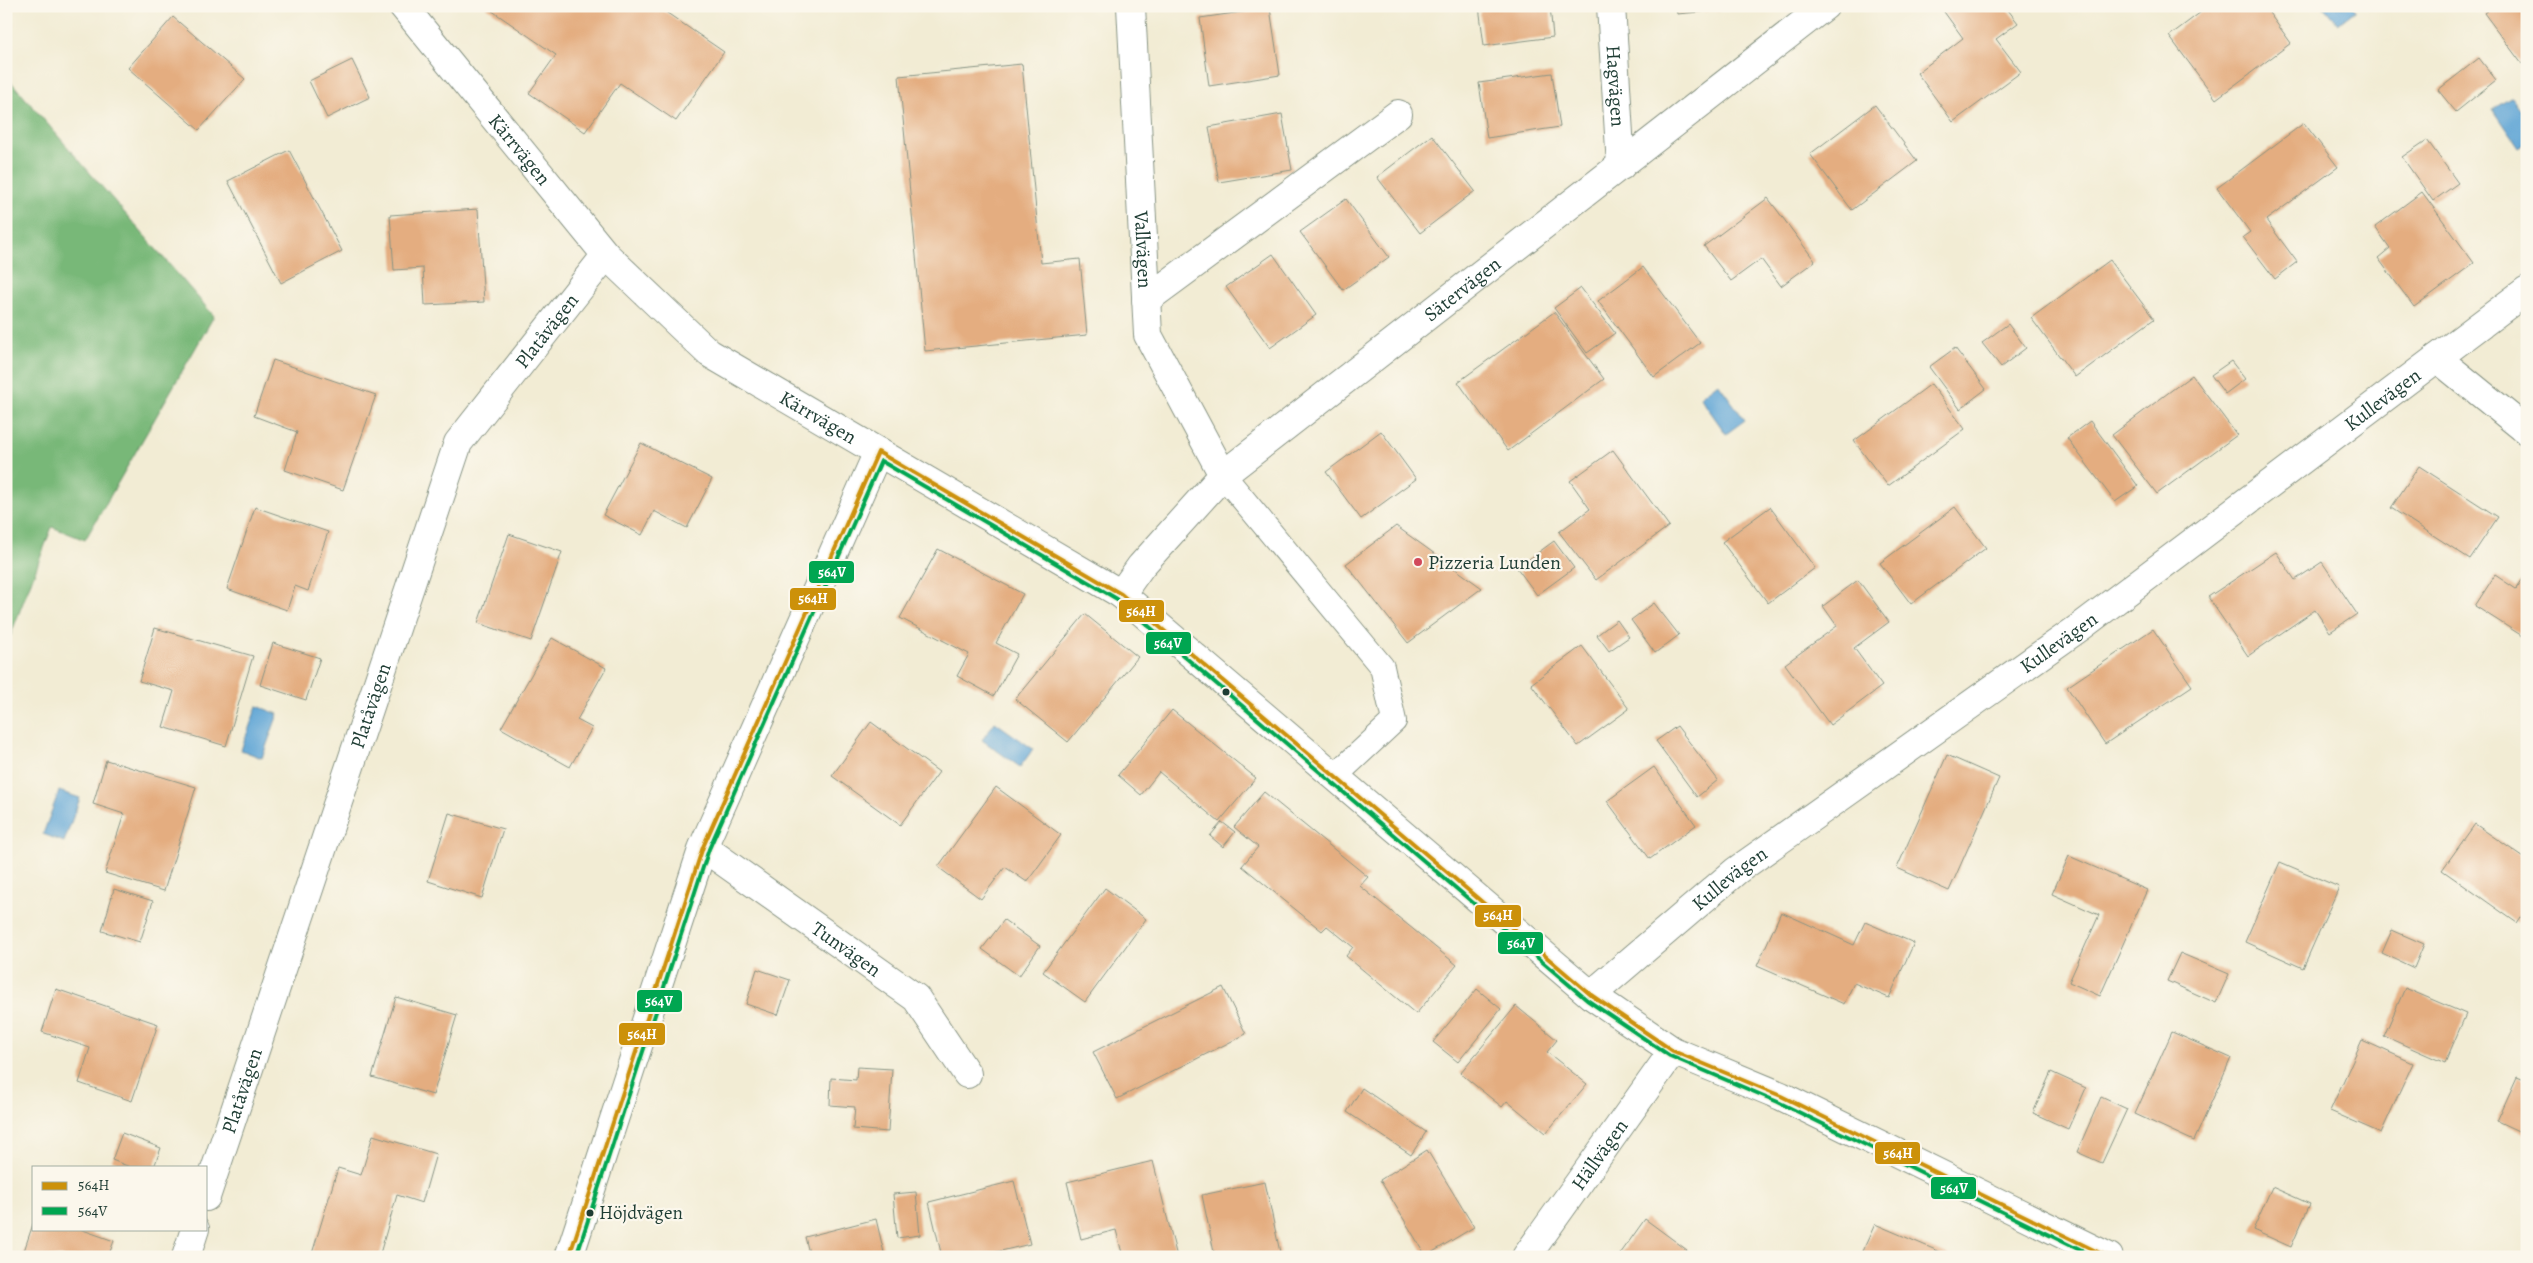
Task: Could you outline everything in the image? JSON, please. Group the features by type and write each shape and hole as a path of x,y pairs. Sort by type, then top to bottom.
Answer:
{"street":[{"name":"Kärrvägen","path":"403,6 606,254 710,353 1121,594 1591,995 1673,1051 1781,1096 2109,1257"},
{"name":"Vallvägen","path":"1131,6 1148,335 1223,475"},
{"name":"Hagvägen","path":"1610,6 1621,166"},
{"name":"Sätervägen","path":"1121,594 1142,566 1223,475 1826,6"},
{"path":"1146,300 1398,114"},
{"name":"Platåvägen","path":"208,1191 458,444 606,254"},
{"name":"Kullevägen","path":"1591,995 1736,871 2083,625 2527,290"},
{"path":"2436,358 2527,431"},
{"path":"569,1257 702,847 878,452"},
{"name":"Tunvägen","path":"702,847 916,998 967,1074"},
{"name":"Hällvägen","path":"1526,1257 1673,1051"},
{"path":"186,1257 196,1230"}],"lane":[{"path":"1223,475 1382,668 1394,721 1335,776"}],"green space":[{"path":"6,76 214,316 85,540 52,527 6,647"}],"water":[{"path":"2323,6 2352,6 2356,10 2338,24"},
{"path":"2512,97 2527,119 2527,142 2519,147 2493,109"},
{"path":"1718,383 1745,420 1726,434 1700,397"},
{"path":"257,706 278,714 262,758 241,750"},
{"path":"995,722 1033,749 1020,767 982,740"},
{"path":"59,791 80,798 64,842 43,834"}],"building":[{"path":"485,6 657,6 724,52 676,121 620,83 585,132 529,93 556,55"},
{"path":"1479,6 1550,6 1553,37 1484,46"},
{"path":"1676,6 1732,6 1732,9 1677,14"},
{"path":"1946,6 2005,6 2018,23 1996,39 2021,72 1953,122 1917,73 1963,38 1942,9"},
{"path":"2209,6 2264,6 2291,43 2216,99 2169,36"},
{"path":"2493,6 2527,6 2527,61 2522,64 2484,13"},
{"path":"1270,8 1280,75 1209,86 1200,18"},
{"path":"173,17 245,79 199,130 128,68"},
{"path":"2479,58 2496,80 2456,112 2438,90"},
{"path":"352,60 370,97 327,118 309,81"},
{"path":"1022,64 1041,263 1080,259 1087,335 925,351 899,76"},
{"path":"1552,73 1560,127 1487,138 1479,83"},
{"path":"1875,105 1917,161 1852,210 1810,154"},
{"path":"1282,114 1292,170 1219,182 1209,127"},
{"path":"2304,123 2338,167 2266,220 2297,262 2275,279 2243,237 2250,232 2217,188"},
{"path":"1432,135 1475,191 1420,233 1377,177"},
{"path":"2427,140 2458,183 2433,201 2402,157"},
{"path":"289,150 342,251 281,283 228,181"},
{"path":"2422,192 2474,263 2414,307 2378,258 2390,248 2375,227"},
{"path":"1768,198 1815,261 1781,286 1761,259 1731,281 1704,246"},
{"path":"1346,199 1389,257 1343,290 1300,232"},
{"path":"478,209 484,302 425,305 423,268 394,270 390,215"},
{"path":"1273,254 1316,315 1270,348 1226,287"},
{"path":"2110,260 2154,319 2075,377 2031,318"},
{"path":"1643,267 1700,343 1654,377 1598,301"},
{"path":"1581,288 1615,333 1587,353 1554,308"},
{"path":"1554,312 1604,379 1508,451 1458,382"},
{"path":"2008,324 2026,348 2001,367 1982,343"},
{"path":"1955,348 1986,389 1960,409 1929,367"},
{"path":"273,360 376,395 343,490 285,470 297,432 254,416"},
{"path":"2231,361 2245,379 2225,394 2211,375"},
{"path":"2192,375 2237,435 2157,494 2112,435"},
{"path":"1931,384 1965,429 1888,486 1854,441"},
{"path":"2090,421 2138,486 2115,502 2067,438"},
{"path":"1381,431 1416,479 1361,519 1326,472"},
{"path":"641,443 712,479 687,528 654,511 642,535 603,515"},
{"path":"1613,450 1669,526 1596,580 1559,532 1590,509 1570,481"},
{"path":"2419,466 2498,517 2470,559 2391,508"},
{"path":"255,507 328,532 308,591 295,586 287,610 227,589"},
{"path":"1770,507 1815,568 1768,603 1722,542"},
{"path":"1955,507 1986,548 1911,604 1880,563"},
{"path":"1396,526 1482,588 1408,643 1346,564"},
{"path":"509,534 562,552 531,641 478,623"},
{"path":"1554,541 1574,568 1537,595 1517,568"},
{"path":"938,549 1023,594 996,643 1017,654 994,696 957,676 969,654 900,618"},
{"path":"2276,552 2295,580 2322,562 2357,614 2330,632 2315,610 2248,656 2208,597"},
{"path":"2527,573 2527,639 2475,606 2495,575 2516,589"},
{"path":"1858,580 1889,622 1854,648 1882,686 1830,725 1785,664 1837,626 1823,606"},
{"path":"1654,603 1679,635 1655,653 1631,620"},
{"path":"1085,614 1138,657 1068,742 1015,699"},
{"path":"1617,620 1629,637 1609,651 1597,635"},
{"path":"155,628 253,656 226,746 163,727 174,691 139,681"},
{"path":"2153,629 2192,686 2105,744 2067,687"},
{"path":"552,638 606,668 577,720 592,728 570,767 501,728"},
{"path":"273,643 320,658 306,700 260,685"},
{"path":"1582,646 1629,709 1578,746 1531,684"},
{"path":"1172,710 1256,778 1219,822 1159,772 1141,795 1118,775"},
{"path":"871,722 939,772 900,825 832,776"},
{"path":"1677,726 1718,780 1697,797 1656,741"},
{"path":"1947,755 1999,778 1949,891 1897,868"},
{"path":"106,760 196,787 164,891 105,873 124,814 93,804"},
{"path":"1654,767 1696,825 1650,859 1607,801"},
{"path":"996,787 1061,835 1027,882 1005,867 981,899 938,867"},
{"path":"1264,792 1368,877 1360,886 1457,965 1416,1014 1346,956 1353,947 1327,926 1322,931 1242,866 1258,847 1234,827"},
{"path":"449,813 503,829 482,898 428,881"},
{"path":"1222,822 1235,832 1223,847 1210,836"},
{"path":"2475,824 2527,860 2527,908 2517,923 2442,870"},
{"path":"2069,856 2147,890 2100,996 2069,982 2099,915 2052,894"},
{"path":"2280,862 2339,887 2303,968 2245,942"},
{"path":"1105,888 1146,919 1085,1002 1043,972"},
{"path":"114,889 153,901 140,942 102,931"},
{"path":"1781,912 1854,945 1865,922 1914,943 1889,998 1854,983 1844,1004 1757,966"},
{"path":"1004,920 1040,946 1019,976 982,949"},
{"path":"2392,930 2424,944 2414,968 2382,953"},
{"path":"2180,953 2229,974 2216,1003 2167,981"},
{"path":"757,969 790,980 778,1015 746,1004"},
{"path":"1223,987 1246,1034 1117,1099 1093,1052"},
{"path":"2405,988 2466,1014 2445,1063 2384,1036"},
{"path":"56,989 158,1024 132,1101 79,1083 90,1048 42,1032"},
{"path":"1477,989 1501,1009 1458,1062 1433,1042"},
{"path":"396,997 457,1015 433,1095 372,1077"},
{"path":"1516,1006 1557,1040 1547,1052 1587,1084 1546,1133 1507,1101 1502,1107 1460,1073"},
{"path":"2172,1032 2231,1058 2194,1141 2135,1114"},
{"path":"2362,1040 2413,1063 2381,1133 2330,1111"},
{"path":"857,1067 892,1069 888,1132 853,1129 855,1107 830,1105 831,1078 856,1080"},
{"path":"2051,1072 2086,1088 2068,1129 2033,1113"},
{"path":"2517,1077 2527,1081 2527,1135 2497,1121"},
{"path":"1362,1088 1426,1132 1411,1155 1347,1112"},
{"path":"2101,1097 2127,1109 2102,1163 2077,1152"},
{"path":"122,1133 161,1148 154,1166 127,1166 112,1160"},
{"path":"373,1135 436,1154 422,1203 397,1195 379,1257 311,1257 338,1168 361,1175"},
{"path":"1427,1150 1474,1227 1426,1256 1380,1180"},
{"path":"1153,1161 1177,1257 1123,1257 1116,1230 1081,1239 1067,1182"},
{"path":"1014,1181 1030,1244 976,1257 942,1257 929,1202"},
{"path":"1265,1182 1281,1257 1215,1257 1202,1195"},
{"path":"2272,1187 2310,1204 2291,1247 2253,1230"},
{"path":"916,1192 920,1235 897,1238 893,1194"},
{"path":"876,1219 885,1257 810,1257 805,1237"},
{"path":"1645,1219 1687,1250 1681,1257 1618,1257"},
{"path":"1875,1224 1952,1257 1860,1257"},
{"path":"32,1227 32,1230 83,1230 114,1241 108,1257 22,1257"}],"transit line":[{"name":"564H","path":"569,1257 703,847 878,452 1121,594 1591,995 1673,1051 1781,1096 2108,1257"},
{"name":"564V","path":"576,1257 709,849 881,461 1117,599 1587,1000 1670,1056 1778,1102 2094,1257"}],"place":[{"name":"Pizzeria Lunden","path":"1418,562"},
{"name":"Höjdvägen","path":"590,1213"}]}
